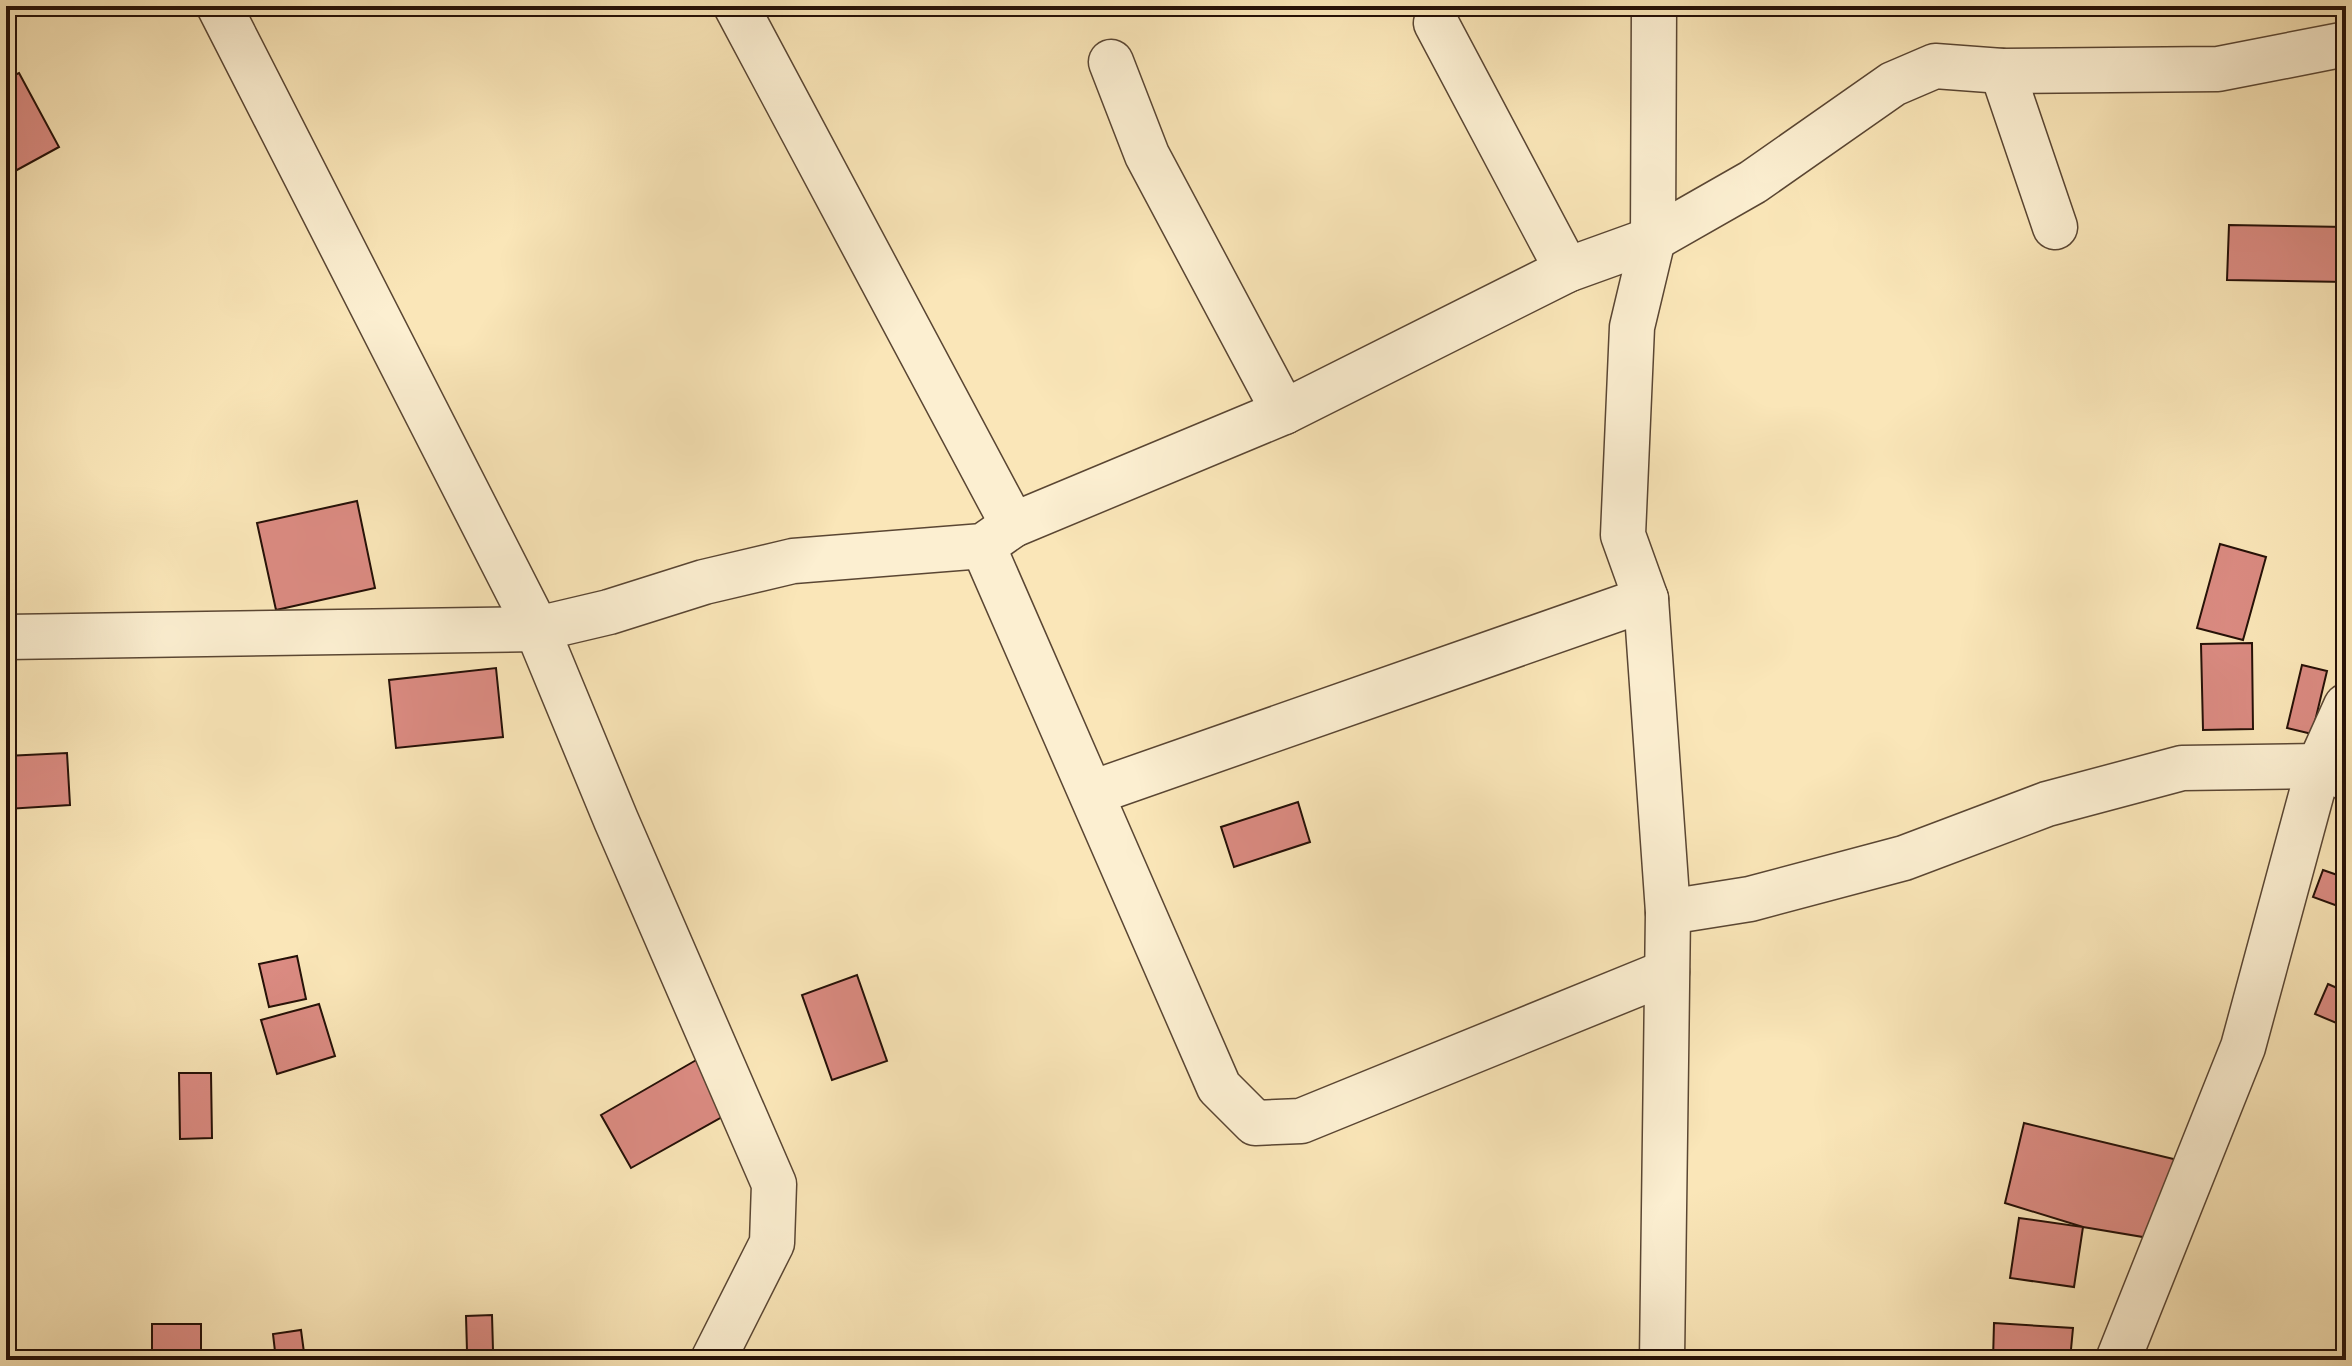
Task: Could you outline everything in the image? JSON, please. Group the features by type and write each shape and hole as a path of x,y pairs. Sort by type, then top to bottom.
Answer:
{"street":[{"path":"219,6 537,629 774,1184 772,1243 713,1360"},
{"path":"736,6 998,536 1092,793 1219,1087 1255,1123 1301,1121 1667,972"},
{"path":"1654,6 1653,239 1632,327 1623,535 1646,599 1668,912 1662,1360"},
{"path":"1436,23 1567,270"},
{"path":"6,637 537,629 793,561 998,536 1284,412 1567,270 1653,239 1753,182 1893,84 1935,66 2002,71 2218,69 2346,44"},
{"path":"1111,62 1147,155 1284,412"},
{"path":"2002,71 2055,227"},
{"path":"1092,793 1646,599"},
{"path":"2118,1360 2243,1047 2333,772 2346,706"},
{"path":"1668,912 1750,899 1904,858 2047,804 2182,768 2333,772"}],"building":[{"path":"19,73 59,147 6,176 6,79"},
{"path":"2229,225 2346,227 2346,282 2227,280"},
{"path":"357,501 375,588 276,610 257,523"},
{"path":"2220,544 2266,557 2243,640 2197,628"},
{"path":"2252,643 2253,729 2203,730 2201,644"},
{"path":"2302,665 2327,671 2312,734 2287,728"},
{"path":"496,668 503,737 396,748 389,680"},
{"path":"67,753 70,805 7,809 6,756"},
{"path":"1298,802 1310,842 1234,867 1221,827"},
{"path":"2323,870 2346,878 2346,909 2313,897"},
{"path":"297,956 306,999 269,1007 259,964"},
{"path":"857,975 887,1061 832,1080 802,995"},
{"path":"2328,984 2346,992 2346,1027 2315,1014"},
{"path":"319,1004 335,1056 277,1074 261,1020"},
{"path":"698,1059 729,1113 631,1168 601,1115"},
{"path":"179,1073 211,1073 212,1138 180,1139"},
{"path":"2024,1123 2186,1162 2167,1241 2083,1227 2005,1203"},
{"path":"2019,1218 2083,1227 2074,1287 2010,1278"},
{"path":"492,1315 493,1350 467,1351 466,1316"},
{"path":"1994,1323 2073,1328 2070,1360 1993,1360"},
{"path":"152,1324 201,1324 201,1360 152,1360"},
{"path":"301,1330 305,1360 276,1360 273,1334"}]}
